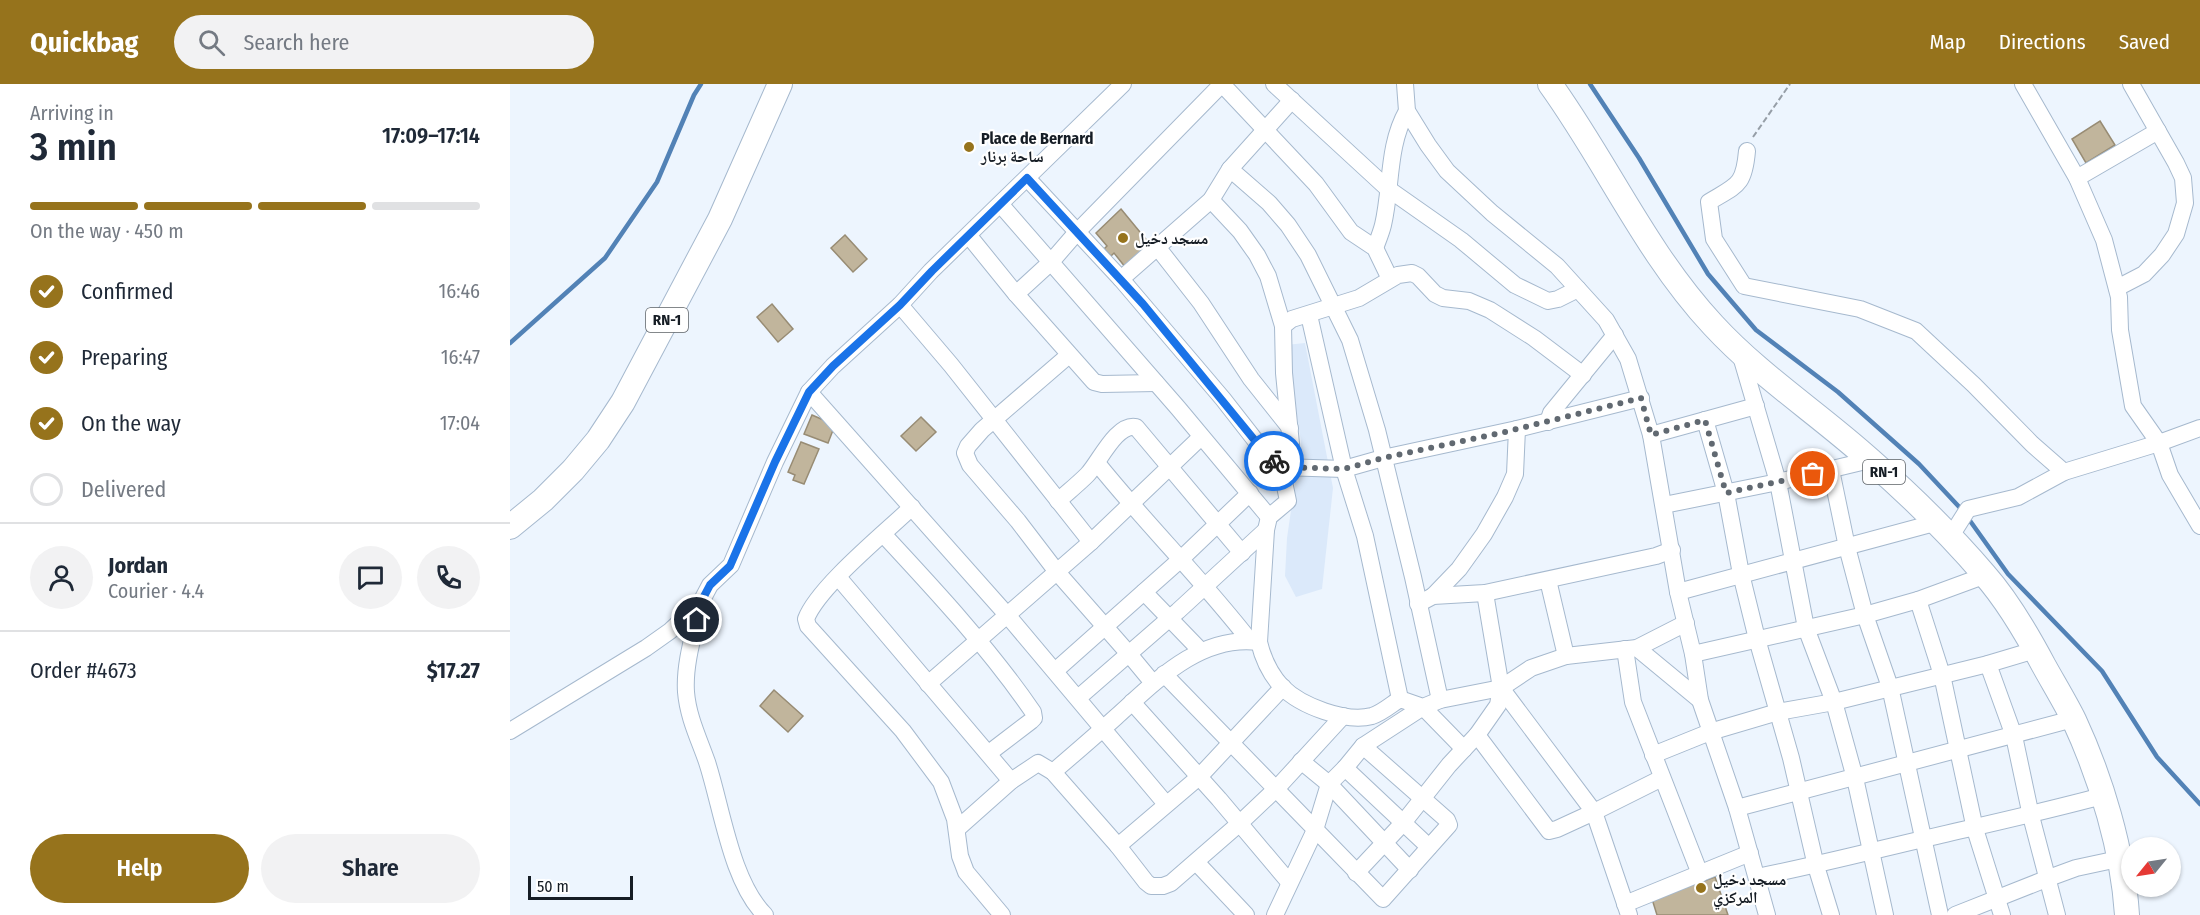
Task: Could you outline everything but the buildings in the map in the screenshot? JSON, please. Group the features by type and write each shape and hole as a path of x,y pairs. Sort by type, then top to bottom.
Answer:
{"highway":[{"name":"RN-1","path":"510,527 543,500 573,470 598,440 623,402 720,219 780,84"},
{"name":"RN-1","path":"1550,84 1575,118 1637,223 1672,276 1713,324 1740,352 1870,460 1944,529 1986,575 2035,650 2073,719 2090,758 2118,859 2127,915"}],"street":[{"path":"765,915 757,907 747,890 737,867 707,763 690,714 686,677 701,602 710,585 730,566 775,462 809,392 1123,84"},
{"path":"1016,294 1051,262 1077,232 1222,84 1316,184 1351,232 1375,248 1390,279"},
{"path":"1274,84 1515,285 1548,301 1558,299 1578,289"},
{"path":"1405,84 1407,111 1447,171 1492,213 1545,255 1578,289 1606,320 1628,359 1651,435 1678,592 1693,654 1700,700 1737,808 1767,915"},
{"path":"2023,84 2077,178 2104,240 2117,288 2120,330 2133,406 2159,443 2170,475 2200,526"},
{"path":"2117,288 2144,274 2162,255 2176,234 2185,203 2183,178 2131,84"},
{"path":"1121,279 1211,200 1230,169 1292,100"},
{"path":"1375,248 1383,225 1397,131 1407,111"},
{"path":"2077,178 2158,131"},
{"path":"1747,151 1745,172 1736,186 1709,202 1714,239 1744,286 1860,309 1916,331 2032,444 2064,472"},
{"path":"1230,169 1269,203 1288,225 1308,255 1350,340 1358,362 1413,577 1440,700"},
{"path":"1027,178 1121,279 1223,399 1266,454 1281,467 1288,501 1242,553 1078,698"},
{"path":"1211,200 1240,231 1257,255 1268,276 1283,326 1284,373 1291,429 1290,447 1266,454"},
{"path":"1001,205 1250,493 1267,523 1254,642"},
{"path":"969,236 1016,294 1094,382 1102,384 1156,383"},
{"path":"1158,248 1201,303 1251,379 1291,429"},
{"path":"1283,326 1292,319 1359,298 1405,272 1412,273 1418,276 1435,294 1443,298 1469,301 1490,310 1525,332 1583,375"},
{"path":"900,305 1091,542"},
{"path":"1309,315 1344,469 1365,536 1400,699"},
{"path":"1548,422 1551,413 1615,335"},
{"path":"1740,352 1778,482 1806,628 1834,702 1855,778 1885,915"},
{"path":"1069,355 982,430 968,446 965,453 967,460 1056,572 1129,654 1232,743 1383,899 1449,825 1447,820 1363,746"},
{"path":"809,392 1008,616 1166,804"},
{"path":"1281,467 1344,469 1641,398"},
{"path":"1651,435 1756,406"},
{"path":"1705,420 1726,493 1741,574 1757,639 1809,828 1816,866 1832,915"},
{"path":"1058,501 1087,476 1106,448 1124,429 1130,426 1136,427 1242,553"},
{"path":"1678,592 1847,547 1944,529 1968,509 2018,497 2064,472 2200,428"},
{"path":"1418,604 1433,596 1459,569 1484,534 1515,474 1517,429"},
{"path":"928,684 1091,542 1201,437"},
{"path":"1664,505 1778,482 1870,460"},
{"path":"1097,463 1254,642 1282,687 1293,696 1335,715 1353,717 1373,716 1400,699"},
{"path":"1831,470 1847,547 1865,615 1890,687 1940,915"},
{"path":"1055,671 1181,559 1250,493"},
{"path":"912,507 838,577 818,599 806,619 808,626 903,731 931,767 948,797 957,829 960,856 966,872 1002,915"},
{"path":"883,534 979,641 1009,677 1035,715 1031,721 989,753"},
{"path":"1433,596 1485,593 1656,556 1672,550"},
{"path":"1693,654 1865,615 1918,600 1986,575"},
{"path":"838,577 1011,781"},
{"path":"1548,580 1566,656"},
{"path":"1144,592 1201,651"},
{"path":"1356,873 1403,823 1477,735 1498,705 1501,688 1485,593"},
{"path":"1918,600 1942,675 1975,829 2002,915"},
{"path":"510,731 646,648 670,631 701,602"},
{"path":"1275,915 1315,830 1329,784 1363,746 1423,707 1440,700 1501,688 1532,668 1566,656 1631,649 1686,623"},
{"path":"1053,772 1158,679 1187,658 1216,645 1254,642"},
{"path":"1631,649 1700,700"},
{"path":"1631,649 1632,702 1700,874"},
{"path":"1653,755 1710,732 1778,712 1834,702 2035,650"},
{"path":"1988,664 2014,736 2046,879 2057,915"},
{"path":"1118,846 1199,777 1282,687"},
{"path":"1501,688 1594,812 1627,909 1750,853"},
{"path":"1400,699 1423,707 1464,749"},
{"path":"1132,702 1289,882"},
{"path":"957,829 1011,781 1038,763 1053,772 1151,886 1163,886 1171,883 1240,824 1343,716"},
{"path":"1737,808 2073,719"},
{"path":"1477,735 1549,831 1594,812 1662,778"},
{"path":"1301,761 1329,784 1410,870"},
{"path":"1345,768 1429,847"},
{"path":"1757,877 1816,866 1922,839 2031,816 2102,796"},
{"path":"1955,915 2076,868 2118,859"},
{"path":"1196,862 1246,915"}],"path":[{"path":"1747,151 1755,133 1790,84"}],"shaded area":[{"path":"1305,343 1333,488 1322,589 1296,597 1285,576 1287,538 1301,442 1286,345"}],"waterway":[{"path":"510,343 605,258 657,182 694,95 701,84"},
{"path":"1590,84 1639,158 1708,274 1756,330 1838,392 1919,464 1963,511"},
{"path":"1968,518 2008,574 2102,671 2157,757 2200,804"}],"way so far":[{"path":"1274,461 1281,467 1344,469 1641,398 1651,435 1705,420 1726,493 1813,474"}],"place":[{"name":"Place de Bernard ساحة برنار","path":"969,147"},
{"name":"مسجد دخيل","path":"1123,238"},
{"name":"مسجد دخيل المركزي","path":"1701,888"}],"route":[{"path":"697,620 701,602 710,585 730,566 775,462 809,392 1027,178 1143,304 1274,461"}]}
